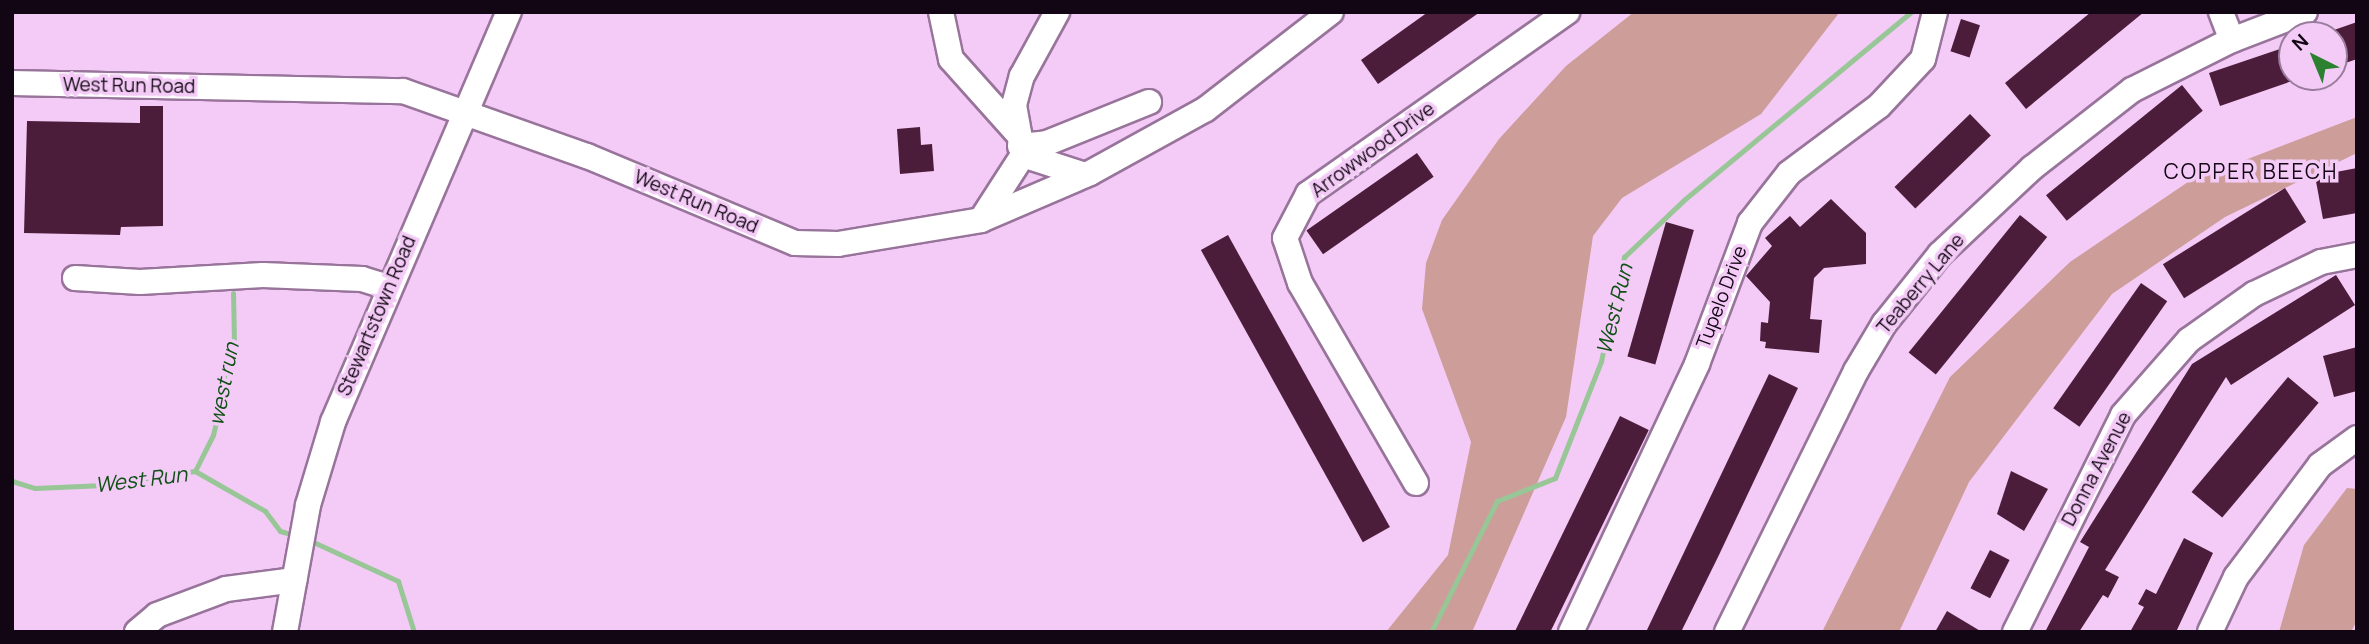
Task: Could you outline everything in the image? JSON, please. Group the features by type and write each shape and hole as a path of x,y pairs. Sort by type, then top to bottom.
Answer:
{"street":[{"name":"Stewartstown Road","path":"285,632 308,505 345,389 509,12"},
{"path":"941,12 951,59 1020,145 1085,175"},
{"path":"981,220 1020,145 1014,105 1022,76 1057,12"},
{"name":"West Run Road","path":"16,89 403,91 467,111 795,243 838,244 981,220 1085,175 1206,109 1331,12"},
{"name":"Arrowwood Drive","path":"1416,483 1300,283 1286,238 1308,194 1567,12"},
{"name":"Tupelo Drive","path":"1571,632 1697,364 1750,223 1789,173 1879,106 1923,59 1935,12"},
{"path":"2221,12 2232,40"},
{"name":"Teaberry Lane","path":"1727,632 1856,371 1884,324 1940,254 2032,168 2132,90 2232,40 2305,12"},
{"path":"1020,145 1047,143 1149,102"},
{"name":"Donna Avenue","path":"2015,632 2123,415 2189,340 2254,294 2320,262 2357,255"},
{"path":"75,278 140,282 263,275 362,279 389,287"},
{"path":"2210,632 2236,577 2319,465 2357,438"},
{"path":"136,632 157,615 226,589 296,573"}],"shaded area":[{"path":"1634,12 1839,13 1761,114 1622,198 1593,236 1566,417 1472,632 1386,632 1448,555 1471,442 1422,309 1426,263 1442,220 1499,139 1566,66"},
{"path":"2357,117 2357,153 2225,217 2112,294 1969,482 1899,632 1822,632 1950,377 2070,262 2188,182"},
{"path":"2347,488 2357,489 2357,620 2351,632 2279,632 2304,545"}],"building":[{"path":"1428,12 1480,12 1378,84 1361,60"},
{"path":"2091,12 2144,12 2026,109 2005,83"},
{"path":"1961,19 1980,25 1970,58 1950,51"},
{"path":"2357,22 2357,59 2348,62 2348,25"},
{"path":"2278,50 2278,86 2220,106 2209,73"},
{"path":"2182,85 2203,111 2067,221 2046,195"},
{"path":"140,106 163,106 163,226 121,227 120,235 24,233 27,121 140,123"},
{"path":"1970,114 1991,136 1915,209 1894,187"},
{"path":"920,127 921,145 932,144 934,171 900,174 897,129"},
{"path":"1417,153 1434,177 1323,254 1306,230"},
{"path":"2357,168 2357,213 2323,219 2315,176"},
{"path":"2285,188 2306,222 2184,298 2163,264"},
{"path":"1831,199 1866,233 1866,264 1824,268 1814,278 1810,319 1822,320 1819,353 1765,348 1766,342 1760,341 1761,322 1768,323 1770,302 1746,276 1772,246 1765,238 1790,216 1800,227"},
{"path":"2020,215 2047,237 1936,375 1909,353"},
{"path":"1666,222 1694,230 1655,365 1627,357"},
{"path":"1228,235 1390,527 1363,542 1201,250"},
{"path":"2336,275 2355,305 2231,385 2226,377 2105,570 2119,577 2108,598 2103,595 2079,632 2045,632 2089,547 2080,542 2192,364"},
{"path":"2141,283 2167,301 2079,427 2053,408"},
{"path":"2357,347 2357,391 2334,397 2323,356"},
{"path":"1769,374 1798,388 1718,557 1681,632 1646,632"},
{"path":"2288,377 2319,403 2222,518 2192,492"},
{"path":"1620,416 1649,430 1550,632 1515,632"},
{"path":"2011,471 2048,489 2024,531 1997,514"},
{"path":"2184,538 2213,553 2176,632 2130,632 2144,607 2138,604 2146,589 2156,594"},
{"path":"1990,550 2010,560 1990,598 1970,588"},
{"path":"1947,611 1982,632 1935,632"}],"waterway":[{"name":"West Run","path":"1431,632 1497,501 1555,478 1601,361 1624,257 1685,199 1911,12"},
{"name":"west run","path":"195,471 213,435 234,343 233,293"},
{"name":"West Run","path":"12,481 35,488 104,485 195,471 265,511 280,531 297,536"},
{"name":"West Run","path":"309,540 398,581 414,632"}],"district":[{"name":"COPPER BEECH","path":"2251,171"}]}
